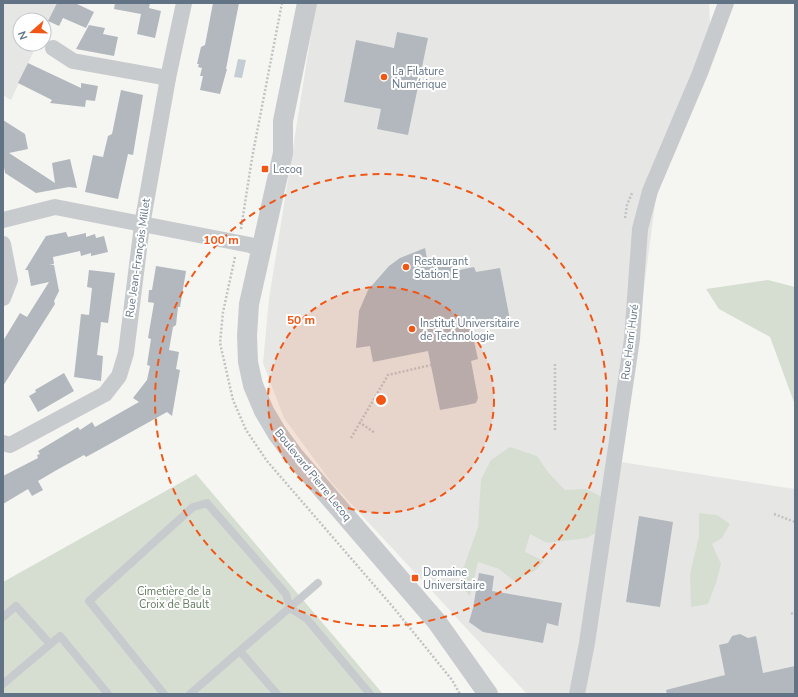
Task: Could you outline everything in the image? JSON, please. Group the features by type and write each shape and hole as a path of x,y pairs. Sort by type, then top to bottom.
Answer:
{"street":[{"name":"Rue Jean-François Millet","path":"3,443 10,445 105,394 119,376 126,353 142,225 168,78 184,3"},
{"name":"Boulevard Pierre Lecoq","path":"307,3 283,121 283,153 249,304 247,336 248,362 253,384 264,411 277,433 294,456 437,622 488,694"},
{"name":"Rue Henri Huré","path":"577,694 587,643 632,339 640,229 650,191 700,73 726,3"},
{"path":"53,48 73,61 168,78"},
{"path":"3,220 55,207 250,245 261,250"},
{"path":"3,244 10,280 3,298"}],"lane":[{"path":"164,694 89,601 193,507 207,503 286,594 290,608 307,619 370,694"},
{"path":"190,694 318,583"},
{"path":"3,617 16,606 50,644"},
{"path":"3,684 60,636 108,694"},
{"path":"240,651 277,694"}],"path":[{"path":"282,3 252,158 238,243 223,312 220,343 233,400 246,430 267,461 424,644 452,680 460,694"},
{"path":"555,364 556,430"},
{"path":"351,438 359,422 388,375 431,365"},
{"path":"359,422 375,433"},
{"path":"774,514 795,522"},
{"path":"791,613 795,615"}],"shaded area":[{"path":"3,3 57,3 52,13 52,12 12,12 12,52 33,52 11,100 3,95"},
{"path":"316,3 709,3 712,58 662,151 621,462 795,489 795,694 527,694 331,482 284,418 263,363 269,299"},
{"path":"238,59 246,60 242,78 234,77"}],"green space":[{"path":"768,280 795,287 795,405 770,337 719,309 706,289"},
{"path":"510,447 537,456 548,472 565,490 586,489 602,497 597,532 587,538 547,543 530,534 525,552 544,561 536,570 514,581 499,569 478,562 470,596 458,583 478,527 481,479 491,460"},
{"name":"Cimetière de la Croix de Bault","path":"196,474 383,694 3,694 3,582"},
{"path":"699,513 717,515 730,524 722,538 712,544 721,564 708,604 691,607 690,574 699,536"}],"building":[{"path":"57,3 75,3 94,12 86,28 63,18 59,26 52,23 52,13"},
{"path":"115,3 150,3 149,8 161,11 155,38 137,34 141,14 114,9"},
{"path":"213,3 239,3 227,69 220,94 200,90 203,76 200,76 202,68 198,67 199,64 197,64 201,47 205,45"},
{"path":"89,25 105,28 103,34 118,37 114,56 76,49"},
{"name":"La Filature Numérique","path":"397,32 428,38 408,135 377,129 381,109 344,102 356,40 394,48"},
{"path":"28,63 81,88 81,83 98,86 95,101 86,100 85,107 50,103 52,100 18,83"},
{"path":"121,90 143,95 133,155 128,154 118,199 85,192 93,155 103,157 108,136 112,134"},
{"path":"3,120 25,134 28,149 9,153 55,183 52,163 70,159 77,188 69,187 36,193 5,173 3,161"},
{"path":"66,232 68,237 86,233 86,237 95,234 96,238 104,236 108,252 91,256 91,253 81,256 80,251 53,257 54,264 49,265 54,265 59,291 54,301 55,304 3,386 3,341 20,313 27,317 49,282 31,286 28,270 25,270 46,236"},
{"name":"Institut Universitaire de Technologie","path":"425,248 428,264 452,261 454,271 474,267 476,272 500,268 510,320 471,328 478,359 471,361 478,398 476,403 440,410 428,351 373,362 370,346 356,348 359,311 368,290 389,266 400,258"},
{"path":"156,266 186,271 180,307 178,307 176,325 173,327 169,350 179,352 176,369 180,370 172,416 167,412 86,457 84,455 55,471 38,481 43,490 32,496 28,489 3,504 3,476 38,458 37,455 40,454 38,451 78,427 80,430 92,422 95,427 139,402 133,398 147,380 150,366 147,365 151,339 148,338 154,303 148,302 149,290 152,290"},
{"path":"89,270 115,273 108,323 101,322 97,355 103,356 101,381 74,377 81,314 89,315 92,288 87,287"},
{"path":"64,373 74,391 38,412 29,396 36,392 35,390"},
{"path":"639,516 673,522 660,607 626,602"},
{"path":"479,573 494,576 492,591 562,603 558,626 547,623 543,643 483,632 469,622"},
{"path":"740,634 748,638 756,636 763,673 795,666 795,694 667,694 666,690 725,675 719,645 728,643 732,636"}],"place":[{"name":"La Filature Numérique","path":"384,77"},
{"name":"Lecoq","path":"265,169"},
{"name":"Restaurant Station E","path":"406,267"},
{"name":"Institut Universitaire de Technologie","path":"412,329"},
{"name":"Domaine Universitaire","path":"415,578"}]}
